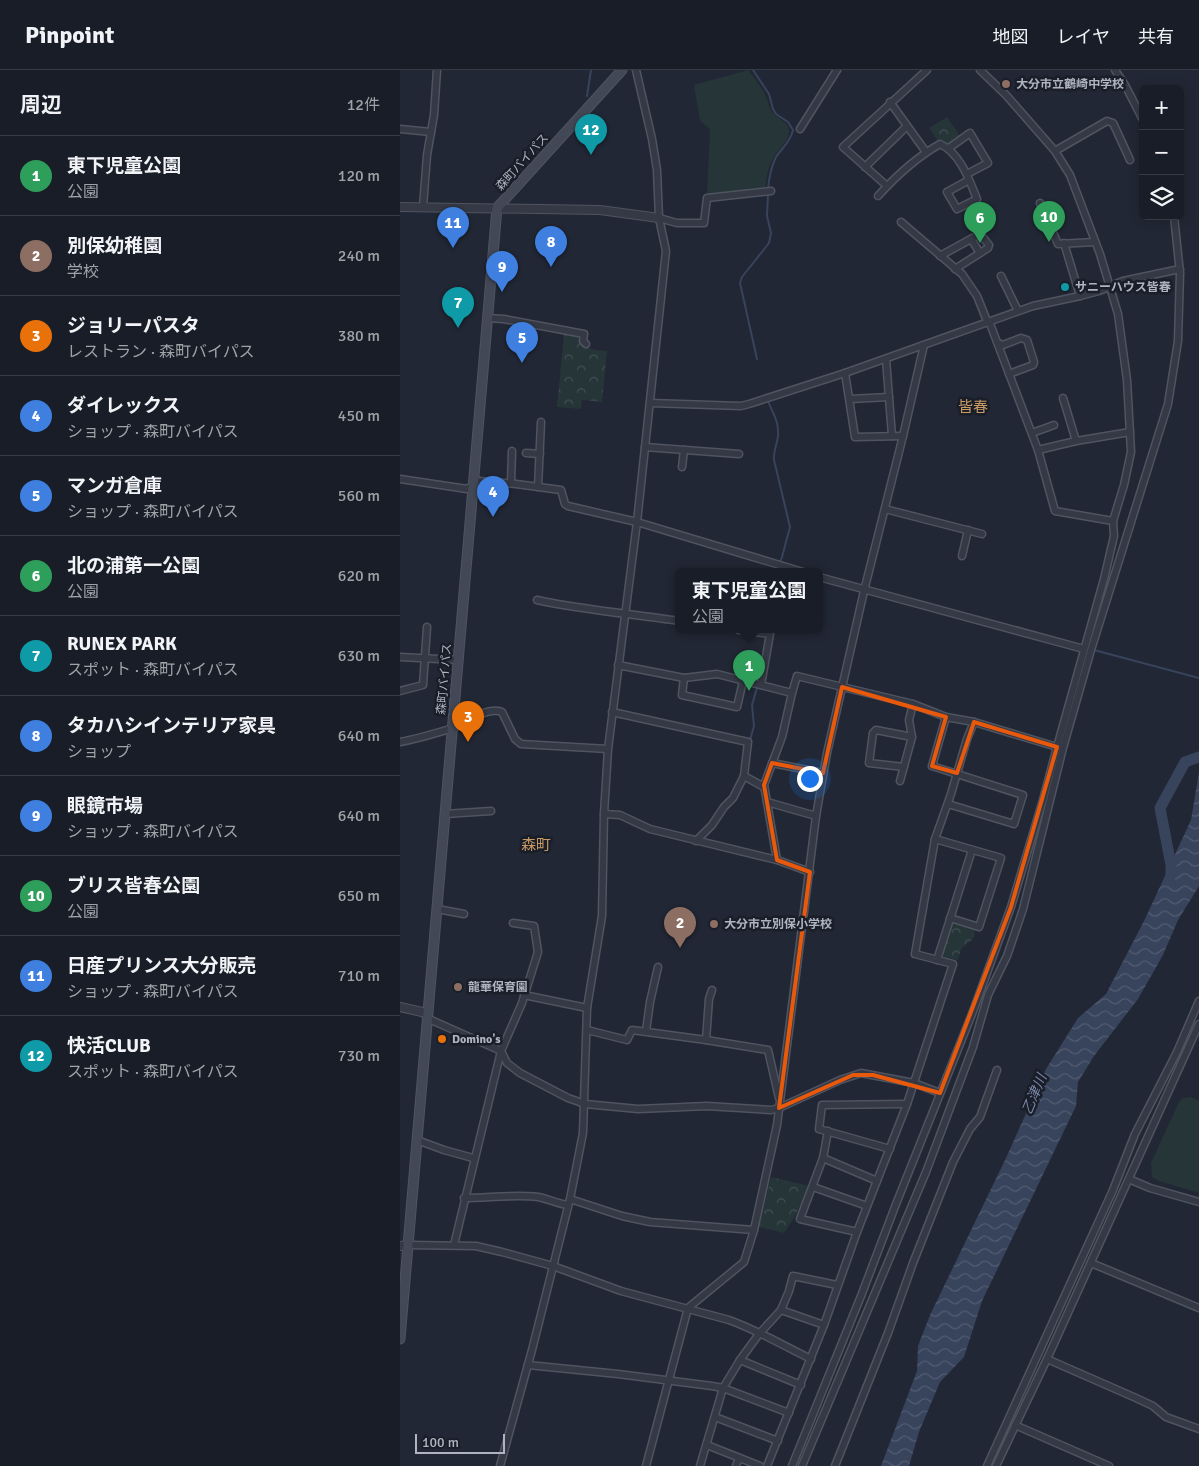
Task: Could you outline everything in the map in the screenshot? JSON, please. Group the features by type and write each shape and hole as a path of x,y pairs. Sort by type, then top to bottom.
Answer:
{"main road":[{"name":"森町バイパス","path":"400,1338 404,1246 417,1140 425,1015 437,909 497,208 622,70"}],"street":[{"path":"423,207 437,70"},
{"path":"500,1466 528,1365 569,1202 583,1133 587,1008 602,916 604,814 608,749 637,522 666,250 659,218 652,139 636,70"},
{"path":"800,129 837,70"},
{"path":"887,186 843,147 927,70"},
{"path":"792,1466 972,1014 1011,907 1044,800 1104,579 1114,536 1113,521 1124,485 1131,452 1122,336 1110,287 1070,175 1055,151 1006,95 980,70"},
{"path":"1115,70 1139,112"},
{"path":"890,102 926,152"},
{"path":"1055,151 1107,120 1113,123 1130,160"},
{"path":"865,167 908,126"},
{"path":"400,129 431,132"},
{"path":"878,196 926,152 940,144 950,148 968,177 977,199 957,209 947,192 968,177 988,163 970,133 950,148"},
{"path":"400,207 600,210 659,218 677,223 704,223 708,198 769,192"},
{"path":"1040,203 1058,244 1095,242"},
{"path":"802,1466 926,1172 974,1047 988,995 1007,956 1019,924 1038,856 1068,731 1168,404 1178,341 1180,269 1179,224 1176,220"},
{"path":"901,222 955,269 972,288 998,343 1032,433 1055,510 1113,521"},
{"path":"940,256 980,234 989,245 988,248 955,269"},
{"path":"971,239 980,253"},
{"path":"1064,244 1080,296"},
{"path":"650,403 740,406 846,374 1033,306 1080,296 1123,281 1180,269"},
{"path":"1001,276 1018,311"},
{"path":"487,318 504,319 584,334 583,341 586,344"},
{"path":"998,343 1003,345 1021,338 1027,340 1034,362 1033,365 1009,374"},
{"path":"646,1466 688,1308 744,1262 754,1230 775,1134 823,773 864,591 924,345"},
{"path":"886,359 892,436"},
{"path":"846,374 855,437 903,436"},
{"path":"850,399 889,397"},
{"path":"1063,398 1076,441"},
{"path":"538,487 542,422"},
{"path":"1032,433 1054,425"},
{"path":"1038,450 1076,441 1130,432"},
{"path":"645,447 739,454"},
{"path":"682,468 684,450"},
{"path":"511,484 512,451"},
{"path":"526,453 540,454"},
{"path":"400,479 467,489 478,481 561,490 565,504 568,506 637,522 790,568"},
{"path":"885,509 982,534"},
{"path":"962,556 968,530"},
{"path":"1104,579 1121,555"},
{"path":"823,578 864,591 1084,649"},
{"path":"537,600 567,606 675,620"},
{"path":"400,691 423,685 427,627"},
{"path":"761,685 770,634 762,633"},
{"path":"400,657 458,660"},
{"path":"618,665 684,678 717,674 792,693"},
{"path":"777,860 764,785 782,737 797,676 913,704 946,717 974,722 1057,747"},
{"path":"684,678 682,695 737,707 743,681"},
{"path":"900,781 912,737 909,720 913,704"},
{"path":"400,742 421,738 452,728 485,712 499,711 502,712 515,739 521,744 608,749"},
{"path":"612,712 748,742 744,776 733,798 724,806 712,825 696,842"},
{"path":"946,717 932,766 1023,795 1014,824 948,804"},
{"path":"767,1466 801,1385 857,1232 907,1104 954,964 915,954 935,840 974,722"},
{"path":"904,767 869,763 873,733 876,730 912,737"},
{"path":"772,763 823,773"},
{"path":"744,776 764,787"},
{"path":"767,802 816,816"},
{"path":"445,814 491,811"},
{"path":"604,814 620,815 650,829 696,842 777,860 810,872"},
{"path":"935,840 1001,858 979,927 950,918"},
{"path":"937,960 972,850"},
{"path":"437,909 464,914"},
{"path":"454,1245 501,1051 524,995 538,952 534,926 513,923"},
{"path":"646,1031 658,967"},
{"path":"706,1040 709,999 712,990"},
{"path":"524,995 587,1008"},
{"path":"987,1466 1113,1190 1135,1134 1177,1052 1199,1001"},
{"path":"400,1007 425,1015 431,1020 501,1051 507,1063 520,1073 568,1098 585,1104 638,1109 680,1106 770,1110 779,1104 861,1073 914,1083 940,1093"},
{"path":"996,1466 1047,1359 1199,1024"},
{"path":"587,1030 627,1040 632,1030 768,1050 779,1104"},
{"path":"835,1466 953,1162 970,1129 983,1111 997,1070"},
{"path":"890,1149 819,1129 822,1105 907,1104"},
{"path":"828,1131 823,1158 800,1220 857,1232"},
{"path":"417,1140 474,1158"},
{"path":"823,1158 877,1181"},
{"path":"1129,1178 1150,1188 1199,1202"},
{"path":"813,1187 867,1206"},
{"path":"464,1198 522,1196 569,1202 650,1222 754,1230"},
{"path":"404,1246 476,1246 553,1266 621,1291 730,1320 746,1326 811,1359"},
{"path":"1091,1263 1199,1308"},
{"path":"700,1466 723,1388 759,1334 781,1310 793,1276 838,1285"},
{"path":"781,1310 824,1325"},
{"path":"1047,1359 1153,1406 1166,1417 1199,1429"},
{"path":"740,1360 801,1385"},
{"path":"528,1365 670,1380 723,1388 789,1413"},
{"path":"715,1417 778,1441"},
{"path":"1015,1425 1109,1466"},
{"path":"707,1445 760,1466"},
{"path":"736,1466 739,1458"}],"highlighted area":[{"path":"842,687 946,717 932,766 957,773 974,722 1057,747 1011,907 940,1093 873,1075 853,1075 779,1108 810,872 777,860 764,785 772,763 823,773"}],"green space":[{"path":"748,70 759,84 772,111 788,127 788,136 771,162 765,189 710,195 707,193 710,129 700,121 694,85"},
{"path":"947,117 962,139 949,148 940,144 929,128"},
{"path":"564,334 576,335 589,348 607,351 602,402 582,400 581,409 557,407"},
{"path":"955,922 974,928 975,932 972,940 962,948 958,960 945,957 942,954 951,924"},
{"path":"1191,1097 1199,1101 1199,1193 1159,1181 1152,1177 1151,1163 1179,1102 1183,1098"},
{"path":"771,1177 810,1186 784,1233 759,1227"}],"water":[{"path":"1199,772 1199,886 1178,920 1163,955 1138,999 1094,1056 1078,1082 1076,1106 982,1301 964,1357 940,1382 919,1432 909,1466 881,1466 917,1371 918,1346 930,1315 1006,1158 1046,1069 1078,1018 1106,994 1144,921 1191,820"}],"waterway":[{"path":"587,96 591,70"},
{"path":"753,70 769,94 776,114 788,122 793,130 774,161 768,189"},
{"path":"757,359 740,283 742,277 769,243 771,233 767,216 768,194"},
{"path":"768,401 778,426 774,460 790,527 778,568"},
{"path":"1094,650 1199,678"},
{"path":"750,740 754,726 752,705 757,688"},
{"name":"乙津川","path":"1171,875 1171,865 1160,808 1185,762 1199,757"}],"place":[{"name":"大分市立鶴崎中学校","path":"1006,84"},
{"name":"快活CLUB","path":"591,155"},
{"name":"ブリス皆春公園","path":"1049,242"},
{"name":"北の浦第一公園","path":"980,243"},
{"name":"日産プリンス大分販売","path":"453,248"},
{"name":"タカハシインテリア家具","path":"551,267"},
{"name":"サニーハウス皆春","path":"1065,287"},
{"name":"眼鏡市場","path":"502,292"},
{"name":"RUNEX PARK","path":"458,328"},
{"name":"マンガ倉庫","path":"522,363"},
{"name":"ダイレックス","path":"493,517"},
{"name":"東下児童公園","path":"749,691"},
{"name":"ジョリーパスタ","path":"468,742"},
{"name":"大分市立別保小学校","path":"714,924"},
{"name":"別保幼稚園","path":"680,948"},
{"name":"龍華保育園","path":"458,987"},
{"name":"Domino's","path":"442,1039"}],"district":[{"name":"皆春","path":"973,407"},
{"name":"森町","path":"536,845"}]}
